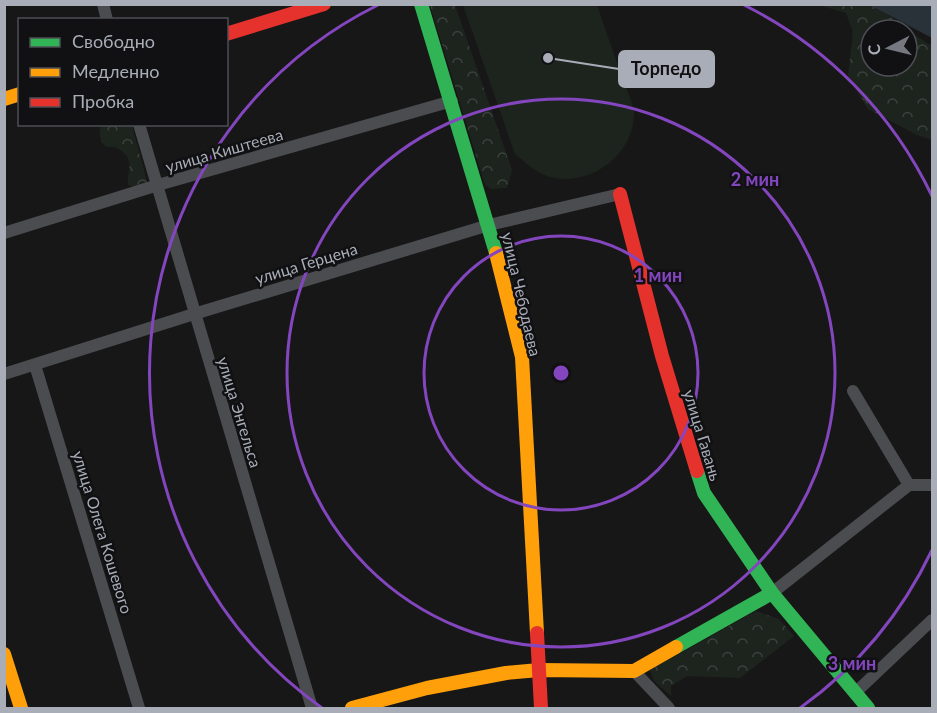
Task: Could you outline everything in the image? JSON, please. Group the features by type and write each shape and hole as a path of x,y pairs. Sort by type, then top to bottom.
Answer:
{"street":[{"path":"228,32 324,4"},
{"name":"улица Чебодаева","path":"421,4 489,225 522,357 541,708"},
{"name":"улица Киштеева","path":"4,233 158,185 452,101"},
{"name":"улица Энгельса","path":"140,126 312,708"},
{"name":"улица Герцена","path":"4,374 489,225 620,194"},
{"name":"улица Гавань","path":"620,194 662,357 704,493 772,593 868,708"},
{"name":"улица Олега Кошевого","path":"35,365 139,708"},
{"path":"853,391 909,485"},
{"path":"351,708 427,688 506,673 539,670 634,671 772,593 909,485 933,485"},
{"path":"855,693 933,620"},
{"path":"4,654 21,708"},
{"path":"634,671 669,708"}],"green space":[{"path":"430,5 455,5 512,170 507,188 491,189 485,185"},
{"path":"463,5 597,5 634,110 632,129 618,155 594,173 565,179 540,173 515,154"},
{"path":"819,5 876,5 892,18 859,18 859,78 919,78 919,38 932,46 932,140 917,135 868,109 848,76 853,32 846,13"},
{"path":"101,126 132,126 147,182 144,187 128,185 129,163 126,155 115,147 106,147 100,137"},
{"path":"756,611 779,619 794,636 740,678 687,676 671,686 671,696 654,681 650,670"}],"shaded area":[{"path":"870,5 932,5 932,38 919,31 919,18 894,18"}],"traffic: fast":[{"path":"421,4 496,253"},
{"path":"697,471 704,493 772,593 868,708"},
{"path":"676,647 772,593"}],"traffic: slow":[{"path":"4,99 18,95"},
{"path":"496,253 522,357 537,633"},
{"path":"352,708 427,688 506,673 539,670 634,671 676,647"},
{"path":"4,654 21,708"}],"traffic: jam":[{"path":"228,33 324,4"},
{"path":"620,194 662,356 697,471"},
{"path":"537,633 541,708"}],"place":[{"name":"Торпедо","path":"548,58"}]}
